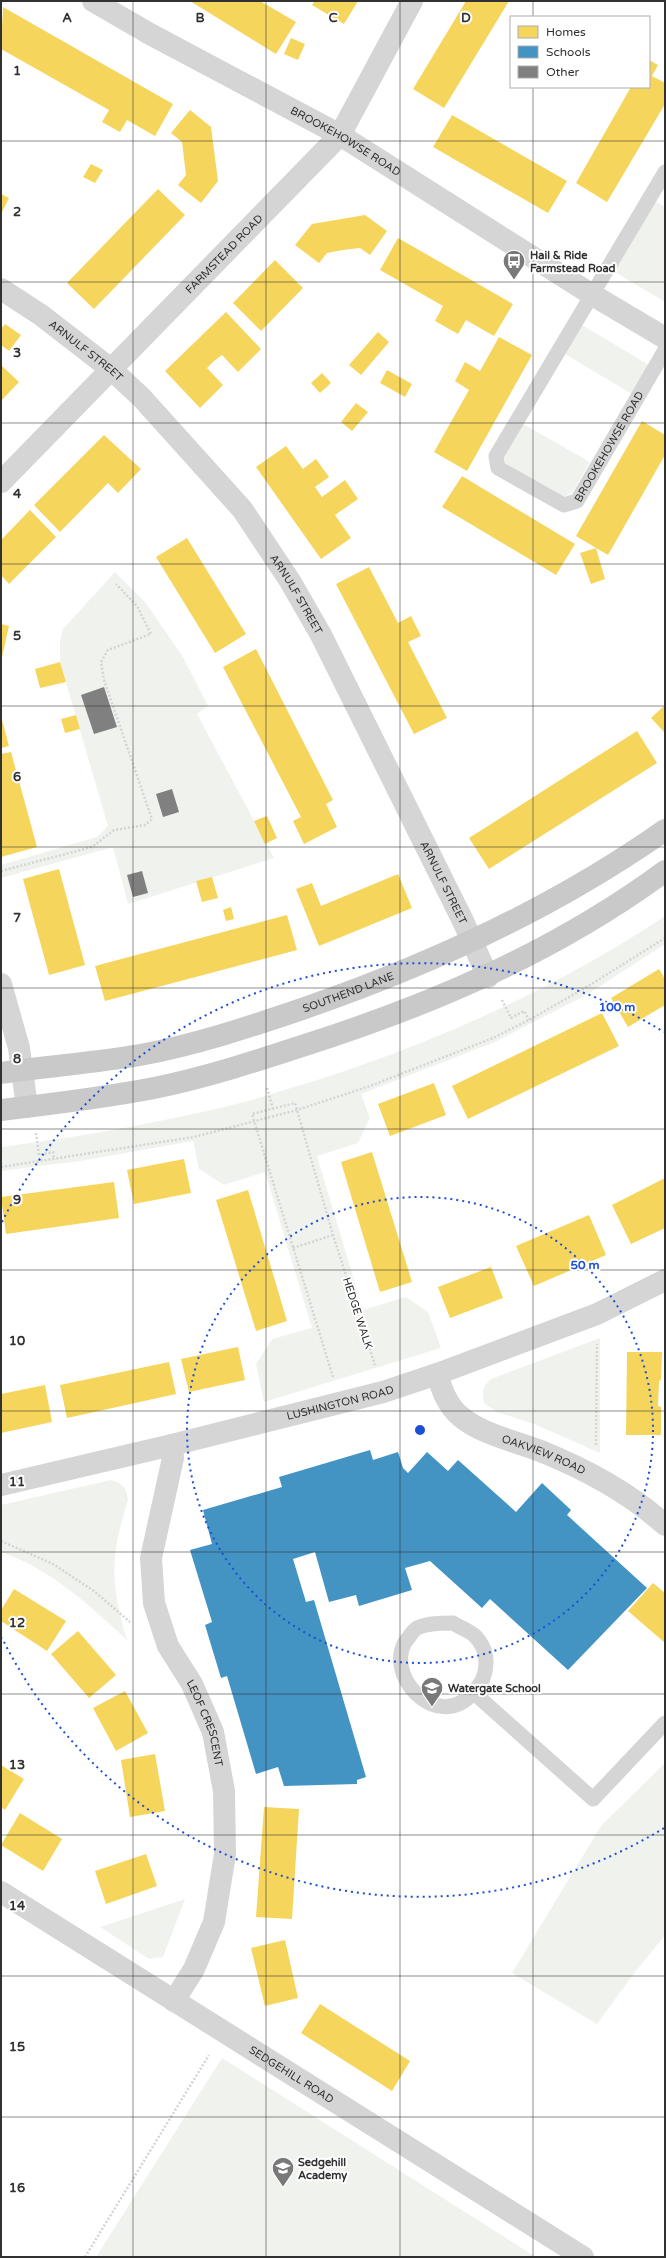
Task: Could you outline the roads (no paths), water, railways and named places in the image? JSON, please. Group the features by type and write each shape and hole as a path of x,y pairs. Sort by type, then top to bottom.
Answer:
{"main road":[{"name":"SOUTHEND LANE","path":"11,1071 140,1055 198,1041 260,1023 362,988 473,942 527,914 665,830"},
{"path":"1,1110 114,1096 222,1072 353,1030 421,1006 488,977 545,948 600,915 665,871"}],"street":[{"name":"BROOKEHOWSE ROAD","path":"93,1 150,34 340,135 591,294 665,338"},
{"name":"FARMSTEAD ROAD","path":"1,482 340,135 412,1"},
{"name":"ARNULF STREET","path":"1,289 46,319 112,370 142,398 242,509 290,581 321,635 473,942 488,977"},
{"path":"1,984 19,1048 11,1071 27,1107"},
{"name":"LUSHINGTON ROAD","path":"1,1485 172,1445 383,1392 436,1374 597,1314 665,1280"},
{"name":"OAKVIEW ROAD","path":"436,1374 449,1404 472,1426 543,1452 596,1476 652,1513 665,1525"},
{"name":"LEOF CRESCENT","path":"172,1445 173,1458 151,1558 154,1603 168,1646 192,1684 213,1732 224,1791 226,1854 214,1922 194,1969 174,2000"},
{"name":"SEDGEHILL ROAD","path":"2,1895 224,2031 583,2257"}],"lane":[{"name":"BROOKEHOWSE ROAD","path":"665,172 591,294 496,456 498,468 564,505 577,501 665,350"},
{"path":"453,1623 474,1635 484,1649 486,1661 485,1674 474,1693 465,1702 451,1708 439,1708 417,1696 404,1679 400,1659 405,1641 416,1628 433,1624 453,1623"},
{"path":"474,1693 592,1799 665,1723"}],"place":[{"name":"Hail & Ride Farmstead Road","path":"514,280"},
{"name":"Watergate School","path":"432,1708"},
{"name":"Sedgehill Academy","path":"283,2188"}]}
